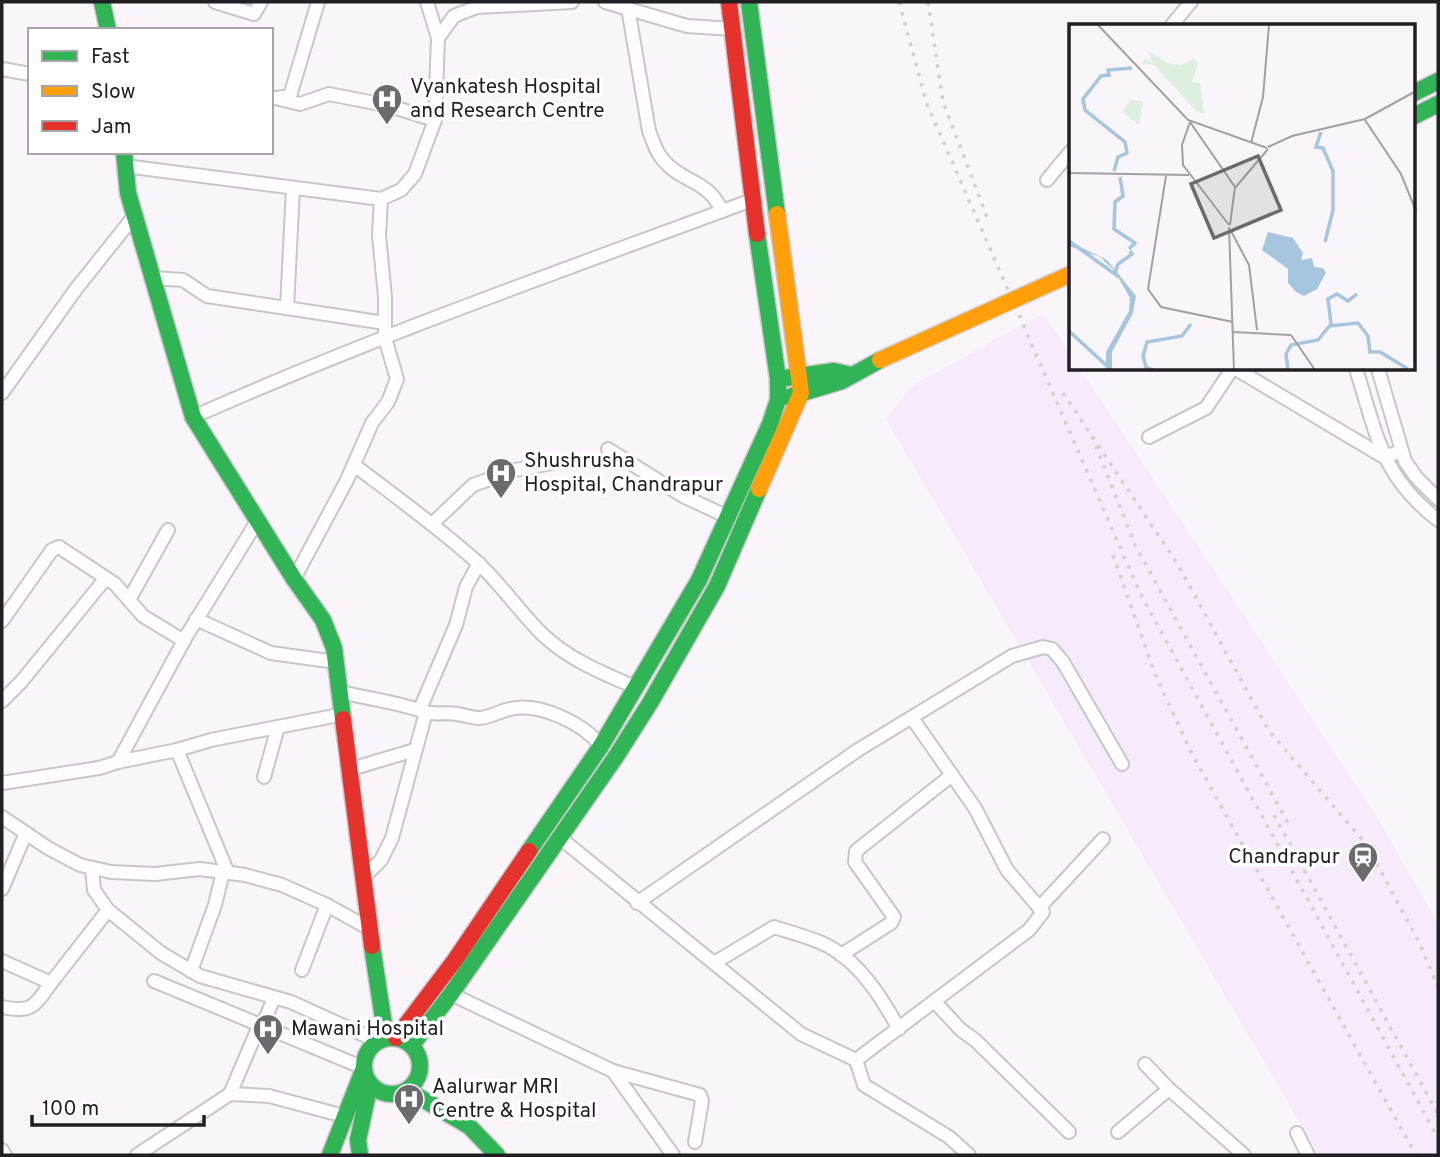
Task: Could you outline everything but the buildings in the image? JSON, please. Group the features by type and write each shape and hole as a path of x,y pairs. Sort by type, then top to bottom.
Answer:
{"main road":[{"path":"103,2 108,28"},
{"path":"330,1155 364,1068 365,1056 387,1039 455,960 601,746 699,580 770,424 778,400 778,379 751,193 729,2"},
{"path":"412,1045 451,995 650,703 717,586 801,393 749,2"},
{"path":"1416,92 1438,81"},
{"path":"1416,115 1438,104"},
{"path":"124,159 128,193 193,417 293,579 323,620 334,648 363,878 387,1039"},
{"path":"751,193 774,182"},
{"path":"778,400 842,381 880,360 1069,275"},
{"path":"778,379 834,371 851,375"},
{"path":"370,1084 387,1094 407,1090 418,1077 420,1069 417,1052 412,1045 387,1039"},
{"path":"360,1155 358,1140 370,1084 364,1068"},
{"path":"407,1090 469,1126 497,1155"}],"street":[{"path":"215,2 254,14 261,2"},
{"path":"273,97 290,96 318,2"},
{"path":"124,159 293,188 381,199 401,190 415,174 435,120 438,38 427,2"},
{"path":"438,38 454,16 477,8 572,2"},
{"path":"608,2 687,26 733,29"},
{"path":"1173,24 1191,2"},
{"path":"628,8 649,131 654,145 664,162 713,194 722,211"},
{"path":"2,69 28,74"},
{"path":"273,97 300,104 329,94 390,106 435,120"},
{"path":"1047,180 1069,153"},
{"path":"287,308 293,188"},
{"path":"193,417 276,380 515,286 722,211 751,193"},
{"path":"293,579 397,379 385,338 385,297 379,236 381,199"},
{"path":"2,393 76,289 135,215"},
{"path":"153,278 183,280 206,296 385,323"},
{"path":"1149,437 1206,408 1233,371"},
{"path":"1237,371 1384,457 1402,452"},
{"path":"1357,371 1384,457 1406,492 1438,520"},
{"path":"1379,371 1405,461 1416,477 1438,499"},
{"path":"608,449 683,496 727,517"},
{"path":"432,524 474,485 515,470 552,463"},
{"path":"354,464 479,564 543,634 578,662 635,687"},
{"path":"118,762 196,619 258,520"},
{"path":"130,598 169,530"},
{"path":"2,621 56,548 62,548 130,598 143,616 184,641"},
{"path":"363,878 380,860 392,838 423,711 456,625 466,587 479,564"},
{"path":"2,701 21,682 106,578"},
{"path":"196,619 271,653 336,662"},
{"path":"637,903 858,750 1012,656 1043,647 1052,649 1063,662 1122,764"},
{"path":"341,692 423,711 479,718 513,708 542,711 564,717 593,737 601,746"},
{"path":"2,783 99,768 211,740 344,714"},
{"path":"856,1060 900,1030 1029,930 1043,912 1007,870 975,808 912,718"},
{"path":"264,777 278,727"},
{"path":"177,750 225,872 191,971"},
{"path":"351,769 415,750"},
{"path":"841,955 891,923 894,917 855,862 856,851 952,775"},
{"path":"2,817 80,865 111,872 155,874 200,869 225,872 282,885 327,905 370,929"},
{"path":"2,889 26,834"},
{"path":"559,837 801,1034 856,1060 864,1085 949,1137 969,1155"},
{"path":"1040,908 1103,839"},
{"path":"92,868 94,890 108,910 161,953 191,971 387,1039"},
{"path":"302,970 327,905"},
{"path":"2,1007 19,1010 30,1009 36,1005 108,910"},
{"path":"714,963 774,927 830,947 877,991 900,1030"},
{"path":"2,961 51,983"},
{"path":"154,981 364,1068"},
{"path":"451,995 613,1071 700,1095 702,1101 695,1142"},
{"path":"138,1155 230,1094 274,998"},
{"path":"934,1001 1069,1132"},
{"path":"1145,1064 1168,1089 1244,1155"},
{"path":"613,1071 673,1155"},
{"path":"1118,1132 1168,1089"},
{"path":"230,1094 269,1096 344,1116"},
{"path":"1297,1133 1308,1155"},
{"path":"2,1150 5,1155"}],"shaded area":[{"path":"1043,313 1069,352 1069,371 1081,371 1371,807 1438,924 1438,1155 1319,1155 886,419 912,386"}],"railway":[{"path":"899,2 927,104 1140,593 1438,1138"},
{"path":"928,2 943,102 987,217"},
{"path":"1063,393 1177,563 1269,731 1366,844 1419,942 1438,987"},
{"path":"1092,436 1135,545 1288,823"},
{"path":"1113,555 1155,674 1192,754 1416,1155"},
{"path":"1274,815 1438,1114"}],"traffic: fast":[{"path":"102,2 108,28"},
{"path":"749,2 777,214"},
{"path":"1416,92 1438,81"},
{"path":"1416,115 1438,104"},
{"path":"124,154 128,193 193,417 294,579 323,620 334,648 343,719"},
{"path":"529,851 601,746 699,580 770,424 778,400 778,379 757,234"},
{"path":"789,397 842,381 880,360"},
{"path":"786,378 834,371 851,375"},
{"path":"412,1045 451,994 617,755 650,703 717,586 759,489"},
{"path":"372,946 386,1038"},
{"path":"386,1038 398,1038 412,1046 420,1060 420,1066 418,1077 412,1086 398,1094 386,1094 369,1082 364,1072 364,1060 376,1043 386,1038"},
{"path":"330,1155 364,1068"},
{"path":"360,1155 358,1140 370,1084"},
{"path":"407,1090 469,1126 497,1155"}],"traffic: slow":[{"path":"759,489 801,393 777,214"},
{"path":"880,360 1069,275"}],"traffic: jam":[{"path":"729,2 757,234"},
{"path":"343,719 372,946"},
{"path":"396,1038 455,960 529,851"}],"place":[{"name":"Vyankatesh Hospital and Research Centre","path":"387,126"},
{"name":"Shushrusha Hospital, Chandrapur","path":"501,500"},
{"name":"Chandrapur","path":"1363,884"},
{"name":"Mawani Hospital","path":"268,1056"},
{"name":"Aalurwar MRI Centre & Hospital","path":"409,1126"}]}
